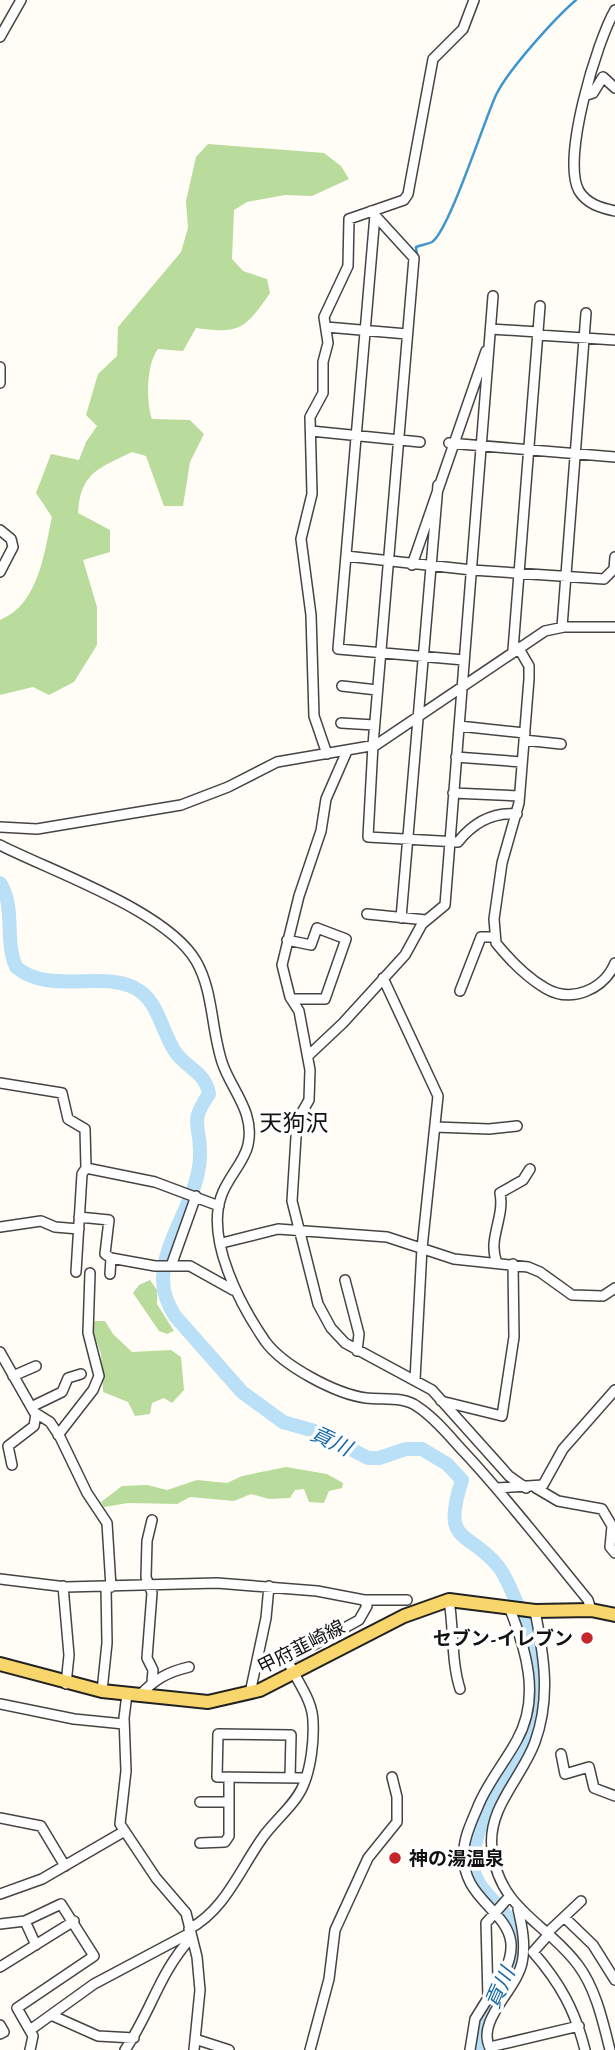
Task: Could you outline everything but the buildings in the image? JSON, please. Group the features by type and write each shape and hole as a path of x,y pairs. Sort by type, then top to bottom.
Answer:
{"main road":[{"name":"甲府韮崎線","path":"0,1664 66,1684 102,1691 208,1702 250,1693 293,1674 404,1616 449,1600 535,1611 591,1611 615,1615"}],"street":[{"path":"0,37 21,0"},
{"path":"327,754 314,716 311,615 301,552 303,521 313,494 310,417 323,393 323,362 328,342 327,308 348,266 349,219 373,213 404,200 408,194 433,59 463,29 474,0"},
{"path":"615,10 600,38 573,172 584,198 596,206 615,211"},
{"path":"587,94 593,93 603,77 615,88"},
{"path":"373,213 338,649 464,660"},
{"path":"373,213 414,258 374,725 368,837 458,842 464,834 490,816 517,814"},
{"path":"309,1055 343,1023 405,955 426,920 445,905 493,296"},
{"path":"540,306 518,571 515,648 529,666 524,736 517,814 502,863 494,937 504,953 544,988 556,993 592,990 602,984 615,963"},
{"path":"562,627 586,313"},
{"path":"326,327 407,334"},
{"path":"491,329 615,340"},
{"path":"412,565 451,444 490,340"},
{"path":"0,367 0,383"},
{"path":"310,431 421,442"},
{"path":"451,444 615,457"},
{"path":"401,918 438,485"},
{"path":"0,530 11,539 13,547 0,572"},
{"path":"346,556 412,565 431,564 472,570 518,571 604,579 614,569 615,558"},
{"path":"0,827 37,830 181,805 228,787 277,762 373,745 463,688 515,648 545,631 562,627 615,627"},
{"path":"342,686 377,691"},
{"path":"341,723 374,725"},
{"path":"459,726 561,744"},
{"path":"347,751 326,799 321,831 287,940 282,965 291,999 299,1011 309,1055 311,1089 309,1100 297,1121 292,1200 324,1318 345,1343 432,1390 439,1401 509,1476 558,1501 602,1509 612,1526 610,1547 615,1553"},
{"path":"456,757 522,762"},
{"path":"453,793 519,796"},
{"path":"0,845 154,920 188,950 196,961 204,979 224,1067 244,1102 249,1129 247,1151 225,1186 219,1206 222,1243 234,1290 266,1342 286,1362 346,1393 401,1400 419,1407 497,1488 588,1600 591,1611"},
{"path":"367,914 426,920"},
{"path":"287,940 310,945 317,928 346,939 325,999 291,999"},
{"path":"460,990 481,937 494,937"},
{"path":"383,978 438,1096 422,1248 415,1380"},
{"path":"0,1083 62,1093 68,1119 85,1129 86,1168 82,1174 76,1272"},
{"path":"435,1127 489,1129 517,1126"},
{"path":"86,1168 185,1192 219,1206"},
{"path":"497,1263 491,1250 503,1207 500,1193 523,1180 530,1168"},
{"path":"170,1266 195,1196"},
{"path":"79,1217 108,1220 105,1254 111,1258 155,1266 190,1266 234,1290"},
{"path":"0,1227 41,1221 55,1227 79,1229"},
{"path":"222,1243 278,1229 387,1237 454,1259 513,1264 540,1272 572,1295 603,1296 615,1288"},
{"path":"110,1274 111,1258"},
{"path":"439,1401 502,1416 513,1337 513,1264"},
{"path":"58,1435 93,1390 99,1376 88,1333 90,1273"},
{"path":"345,1280 359,1334 357,1351"},
{"path":"0,1353 34,1410 50,1422 99,1514 107,1523 109,1587 102,1691"},
{"path":"13,1376 36,1366"},
{"path":"34,1410 62,1392 68,1378 81,1374"},
{"path":"497,1488 531,1488 543,1485 563,1449 615,1390"},
{"path":"12,1465 8,1446 34,1426 34,1410"},
{"path":"152,1520 147,1541 146,1577 151,1584 147,1658 153,1670 152,1682"},
{"path":"0,1579 63,1586 269,1586 364,1600 407,1600"},
{"path":"63,1586 69,1655 66,1684"},
{"path":"250,1693 267,1618 269,1586"},
{"path":"125,2050 134,2038 158,1983 190,1933 228,1894 263,1837 300,1793 311,1747 312,1710 293,1674 290,1658 359,1620 367,1606 364,1600"},
{"path":"449,1600 454,1633 453,1666 460,1689"},
{"path":"470,2049 474,2019 503,1975 510,1954 508,1926 470,1885 463,1864 464,1849 484,1794 517,1741 526,1716 528,1665 525,1647 510,1607"},
{"path":"535,1611 546,1671 544,1712 535,1744 495,1817 491,1847 506,1899 569,1954 588,1982 610,2050"},
{"path":"189,1667 171,1671 133,1695 124,1724 126,1771 119,1815 123,1832 156,1878 186,1913 197,1957 200,1990 194,2050"},
{"path":"0,1704 74,1719 124,1724"},
{"path":"290,1778 291,1735 218,1734 217,1777 290,1778 305,1778"},
{"path":"561,1754 565,1774 589,1767 594,1788 615,1796"},
{"path":"200,1843 225,1842 229,1836 229,1777"},
{"path":"310,2050 329,1979 335,1930 368,1858 397,1822 397,1797 392,1777"},
{"path":"200,1802 229,1801"},
{"path":"0,1818 41,1826 65,1866"},
{"path":"0,1894 19,1889 65,1866 123,1832"},
{"path":"488,1998 486,1923 506,1899"},
{"path":"581,1901 533,1952 568,1996 584,2050"},
{"path":"0,1924 25,1921 61,1904 94,1956 16,2008 33,2036 30,2050"},
{"path":"518,1909 523,1959 514,1984 487,2029 490,2049 579,2026"},
{"path":"564,1917 593,1945 615,1980"},
{"path":"25,1921 36,1945"},
{"path":"0,1967 74,1921"},
{"path":"30,2030 94,1984 190,1933"},
{"path":"51,2015 98,2036 134,2038"},
{"path":"0,2025 4,2032 0,2034"},
{"path":"195,2039 226,2050"}],"green space":[{"path":"208,144 324,153 341,166 349,179 312,196 285,195 247,202 234,210 232,259 243,271 267,279 270,293 254,314 240,326 223,330 196,328 183,351 158,349 149,373 148,393 152,419 190,420 204,434 190,462 183,506 164,506 146,456 132,452 101,468 87,480 78,513 110,530 110,552 83,560 97,607 97,645 74,682 49,695 33,687 0,695 0,620 13,612 31,590 38,576 52,517 36,493 51,454 79,460 86,442 97,426 86,415 98,374 117,356 118,327 181,252 188,228 186,201 196,157"},
{"path":"150,1280 157,1290 157,1304 174,1331 167,1334 159,1331 133,1293 139,1285"},
{"path":"95,1321 105,1321 113,1334 132,1352 171,1350 181,1357 184,1390 172,1403 164,1398 152,1403 150,1414 135,1416 128,1402 103,1392 101,1354 92,1329"},
{"path":"286,1467 327,1474 343,1483 342,1488 329,1491 324,1503 309,1502 304,1489 295,1490 290,1498 269,1499 251,1494 234,1501 190,1497 177,1504 128,1503 104,1507 101,1502 122,1486 147,1485 167,1490 197,1480 227,1483 242,1476"}],"waterway":[{"path":"417,255 416,247 432,242 447,218 502,84 533,45 576,0"},
{"name":"貢川","path":"0,883 8,903 11,946 16,967 30,976 46,980 113,982 128,985 141,992 157,1012 176,1053 200,1076 207,1087 209,1094 197,1118 200,1144 198,1171 165,1264 164,1290 175,1316 242,1392 283,1422 318,1432 368,1458 379,1458 406,1449 422,1449 447,1464 462,1480 454,1516 456,1526 460,1534 498,1566 515,1600 536,1659 538,1696 533,1720 524,1742 490,1805 480,1827 474,1851 473,1867 477,1879 507,1916 515,1942 514,1959 509,1974 483,2025 480,2050"}],"place":[{"name":"セブン-イレブン","path":"587,1638"},
{"name":"神の湯温泉","path":"395,1858"}],"district":[{"name":"天狗沢","path":"294,1123"}]}
